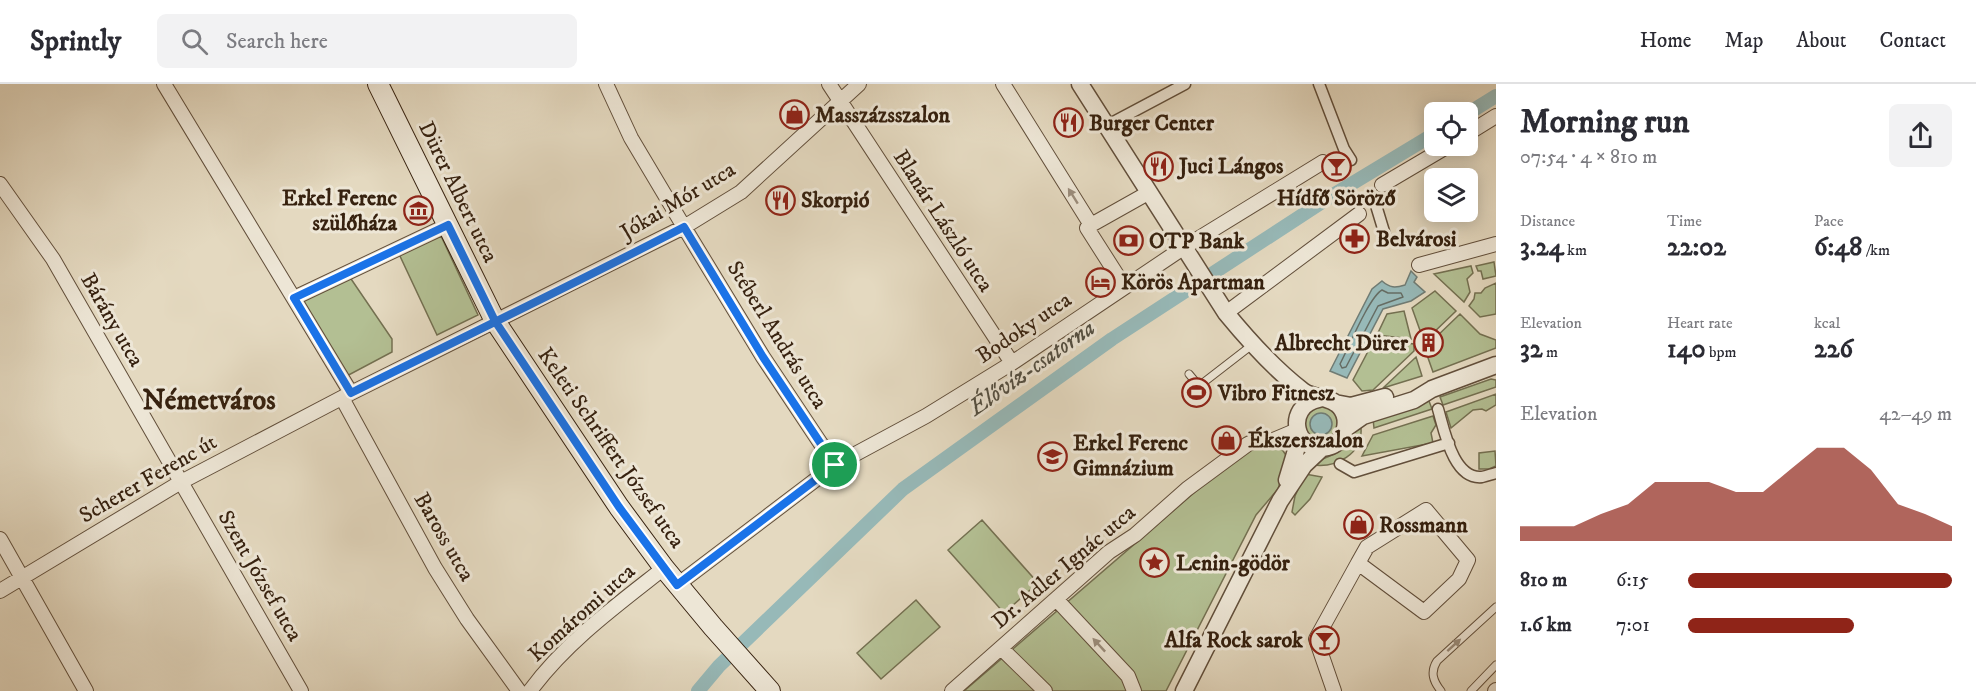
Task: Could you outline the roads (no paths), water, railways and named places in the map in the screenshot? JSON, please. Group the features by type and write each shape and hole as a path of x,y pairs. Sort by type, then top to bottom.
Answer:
{"main road":[{"name":"Dürer Albert utca","path":"378,84 495,321"},
{"name":"Keleti Schriffert József utca","path":"495,321 619,507 664,568 770,691"}],"street":[{"name":"Baross utca","path":"165,84 294,298 347,395 435,568 467,619 519,691"},
{"name":"Stéberl András utca","path":"606,84 631,138 684,227 763,357 835,465"},
{"name":"Blanár László utca","path":"830,84 839,102 1012,363"},
{"name":"Jókai Mór utca","path":"347,395 684,227 741,192 859,84"},
{"path":"1003,84 1091,225"},
{"path":"1080,84 1222,308 1288,387 1294,398 1299,427 1312,446 1321,448 1333,446 1339,441 1346,428 1363,416 1414,400 1432,389 1496,365"},
{"path":"1106,126 1185,84"},
{"path":"1318,84 1344,150 1351,160"},
{"path":"1478,127 1496,116"},
{"path":"1382,185 1431,156"},
{"name":"Bodoky utca","path":"835,465 926,416 1012,363 1124,286 1323,162"},
{"name":"Bárány utca","path":"0,184 53,259 181,482"},
{"path":"1124,286 1087,228 1148,193"},
{"path":"1375,202 1385,234"},
{"path":"1222,308 1359,214"},
{"path":"294,298 448,225"},
{"path":"1419,265 1496,244"},
{"path":"1252,345 1305,392 1327,401 1351,406 1410,390 1432,389"},
{"name":"Scherer Ferenc út","path":"0,591 181,482 347,395"},
{"path":"1280,501 1305,405 1327,401 1344,414 1346,428"},
{"path":"1438,409 1454,458 1466,473 1480,477 1496,473"},
{"name":"Dr. Adler Ignác utca","path":"952,691 1109,552 1135,535 1187,489 1254,441 1271,441 1299,427"},
{"path":"1340,464 1354,472 1449,444"},
{"path":"1185,691 1280,501 1304,465 1321,448"},
{"path":"677,585 835,465"},
{"name":"Szent József utca","path":"181,482 301,691"},
{"path":"1334,691 1316,639 1358,563 1367,547 1425,510 1468,560 1459,579 1424,612 1358,563"},
{"path":"0,539 86,691"},
{"name":"Komáromi utca","path":"530,691 558,658 594,624 664,568"},
{"path":"1056,599 1128,676 1134,691"},
{"path":"1001,648 1045,691"}],"lane":[{"path":"1190,374 1198,386 1252,345"},
{"path":"1441,691 1432,672 1437,661 1496,607"},
{"path":"1471,691 1496,665"}],"water":[{"path":"1411,271 1417,277 1414,282 1425,292 1411,301 1383,309 1347,378 1330,371 1372,289 1382,281 1393,287 1405,285"},
{"path":"1321,413 1329,416 1332,424 1329,432 1321,435 1313,432 1310,424 1313,416"}],"waterway":[{"name":"Élővíz-csatorna","path":"1478,107 1496,96"},
{"name":"Élővíz-csatorna","path":"698,691 719,666 903,489 1112,339 1333,195 1424,140"}],"place":[{"name":"Masszázsszalon","path":"794,115"},
{"name":"Burger Center","path":"1068,123"},
{"name":"Juci Lángos","path":"1158,166"},
{"name":"Hídfő Söröző","path":"1336,166"},
{"name":"Skorpió","path":"780,200"},
{"name":"Erkel Ferenc szülőháza","path":"418,211"},
{"name":"Belvárosi","path":"1355,239"},
{"name":"OTP Bank","path":"1128,241"},
{"name":"Körös Apartman","path":"1100,282"},
{"name":"Albrecht Dürer","path":"1429,343"},
{"name":"Vibro Fitnesz","path":"1197,393"},
{"name":"Ékszerszalon","path":"1227,440"},
{"name":"Erkel Ferenc Gimnázium","path":"1052,456"},
{"name":"Rossmann","path":"1358,525"},
{"name":"Lenin-gödör","path":"1155,563"},
{"name":"Alfa Rock sarok","path":"1324,640"}],"district":[{"name":"Németváros","path":"209,400"}]}
